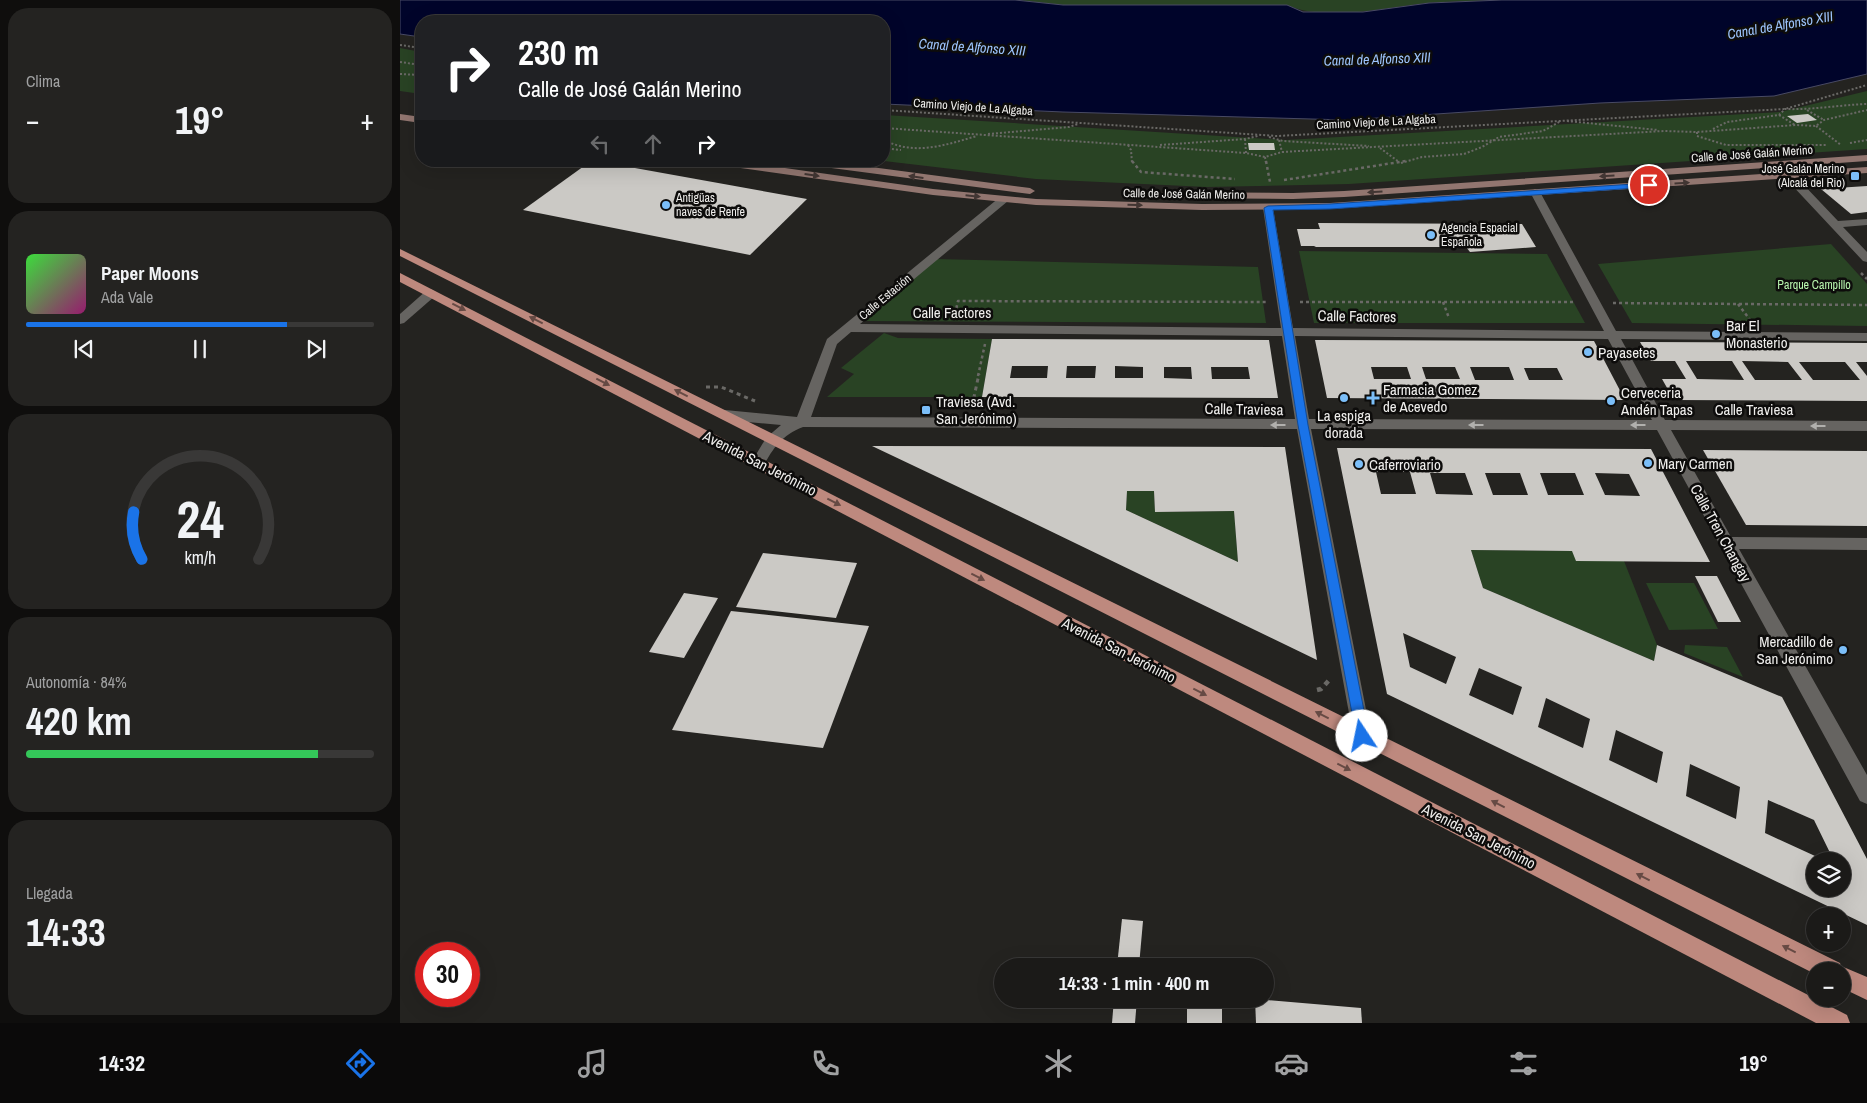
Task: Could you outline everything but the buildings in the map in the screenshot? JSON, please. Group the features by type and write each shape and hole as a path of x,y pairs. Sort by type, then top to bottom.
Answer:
{"main road":[{"path":"400,117 415,119"},
{"name":"Calle de José Galán Merino","path":"847,167 1040,192 1232,197 1344,194 1867,158"},
{"name":"Calle de José Galán Merino","path":"755,167 933,192 1004,199 1046,202 1268,208 1330,206 1867,170"},
{"name":"Avenida San Jerónimo","path":"400,252 1814,962"},
{"name":"Avenida San Jerónimo","path":"400,277 1839,1023"},
{"path":"1851,981 1867,989"}],"street":[{"path":"1778,164 1867,259"},
{"name":"Calle Tren Changay","path":"1535,192 1661,425 1867,794"},
{"name":"Calle Estación","path":"802,422 831,342 1004,199"},
{"path":"1268,208 1303,425 1362,736"},
{"path":"1835,225 1867,222"},
{"path":"400,320 431,293"},
{"name":"Calle Factores","path":"847,328 1867,337"},
{"name":"Calle Traviesa","path":"725,415 802,422 1867,426"},
{"name":"Calle Traviesa","path":"771,438 784,428 802,422"},
{"path":"758,463 771,438"},
{"path":"1727,543 1867,544"}],"path":[{"path":"400,45 415,47"},
{"path":"400,62 415,64"},
{"path":"400,74 415,75"},
{"name":"Camino Viejo de La Algaba","path":"890,110 1277,136 1785,109 1867,85"},
{"path":"1713,129 1717,125 1728,122 1779,114 1785,109 1807,110 1840,105 1867,104"},
{"path":"1807,110 1824,120"},
{"path":"1816,126 1824,120 1867,110"},
{"path":"1779,114 1796,125"},
{"path":"1279,181 1400,163 1422,157 1464,154 1499,137 1515,133 1543,131 1562,120 1588,126 1632,127 1664,131"},
{"path":"890,149 904,150 949,144 981,135 1016,130 1069,128 1080,123"},
{"path":"890,128 1128,144 1246,153 1265,157 1282,152 1664,131 1697,132 1713,129 1796,125 1816,126 1841,145 1726,145 1697,136 1697,132"},
{"path":"1154,146 1171,143 1245,139 1262,135 1279,140 1349,144 1379,148 1400,163"},
{"path":"1245,139 1246,153"},
{"path":"1279,140 1282,152"},
{"path":"1850,143 1867,140"},
{"path":"890,143 904,150"},
{"path":"1128,144 1132,150 1132,163 1140,172 1240,180"},
{"path":"1265,157 1270,182"},
{"path":"951,328 958,301 1867,304"},
{"path":"969,422 988,328"}],"green space":[{"path":"1015,0 1502,0 1428,3 1357,12 1321,13 1287,5 1063,5"},
{"path":"400,48 415,51 415,93 400,91"},
{"path":"1867,91 1867,149 1349,184 1207,187 1036,179 890,162 890,115 1286,140 1780,112"},
{"name":"Parque Campillo","path":"1831,244 1867,284 1867,326 1632,323 1598,264"},
{"path":"1299,251 1547,254 1585,323 1314,323"},
{"path":"935,259 1258,267 1266,323 858,321"},
{"path":"884,333 898,338 992,339 982,397 827,397 854,374 841,368"},
{"path":"1127,491 1154,491 1155,512 1234,511 1238,562 1126,510"},
{"path":"1471,550 1572,551 1624,561 1657,645 1654,661 1483,588"},
{"path":"1646,583 1694,583 1718,629 1669,630"},
{"path":"1685,645 1727,647 1743,677 1684,653"}],"water":[{"name":"Canal de Alfonso XIII","path":"400,0 1015,0 1063,5 1287,5 1303,12 1363,12 1429,3 1502,0 1867,0 1867,74 1774,96 1600,103 1347,120 1063,112 890,104 890,15 415,15 415,36 400,34"}],"place":[{"name":"José Galán Merino (Alcalá del Rio)","path":"1855,176"},
{"name":"Antigüas naves de Renfe","path":"666,205"},
{"name":"Agencia Espacial Española","path":"1431,235"},
{"name":"Bar El Monasterio","path":"1716,334"},
{"name":"Payasetes","path":"1588,352"},
{"name":"La espiga dorada","path":"1344,398"},
{"name":"Farmacia Gomez de Acevedo","path":"1373,398"},
{"name":"Cerveceria Andén Tapas","path":"1611,401"},
{"name":"Traviesa (Avd. San Jerónimo)","path":"926,410"},
{"name":"Mary Carmen","path":"1648,463"},
{"name":"Caferroviario","path":"1359,464"},
{"name":"Mercadillo de San Jerónimo","path":"1843,650"}],"route":[{"path":"1362,736 1303,425 1268,208 1330,206 1649,185"}]}
